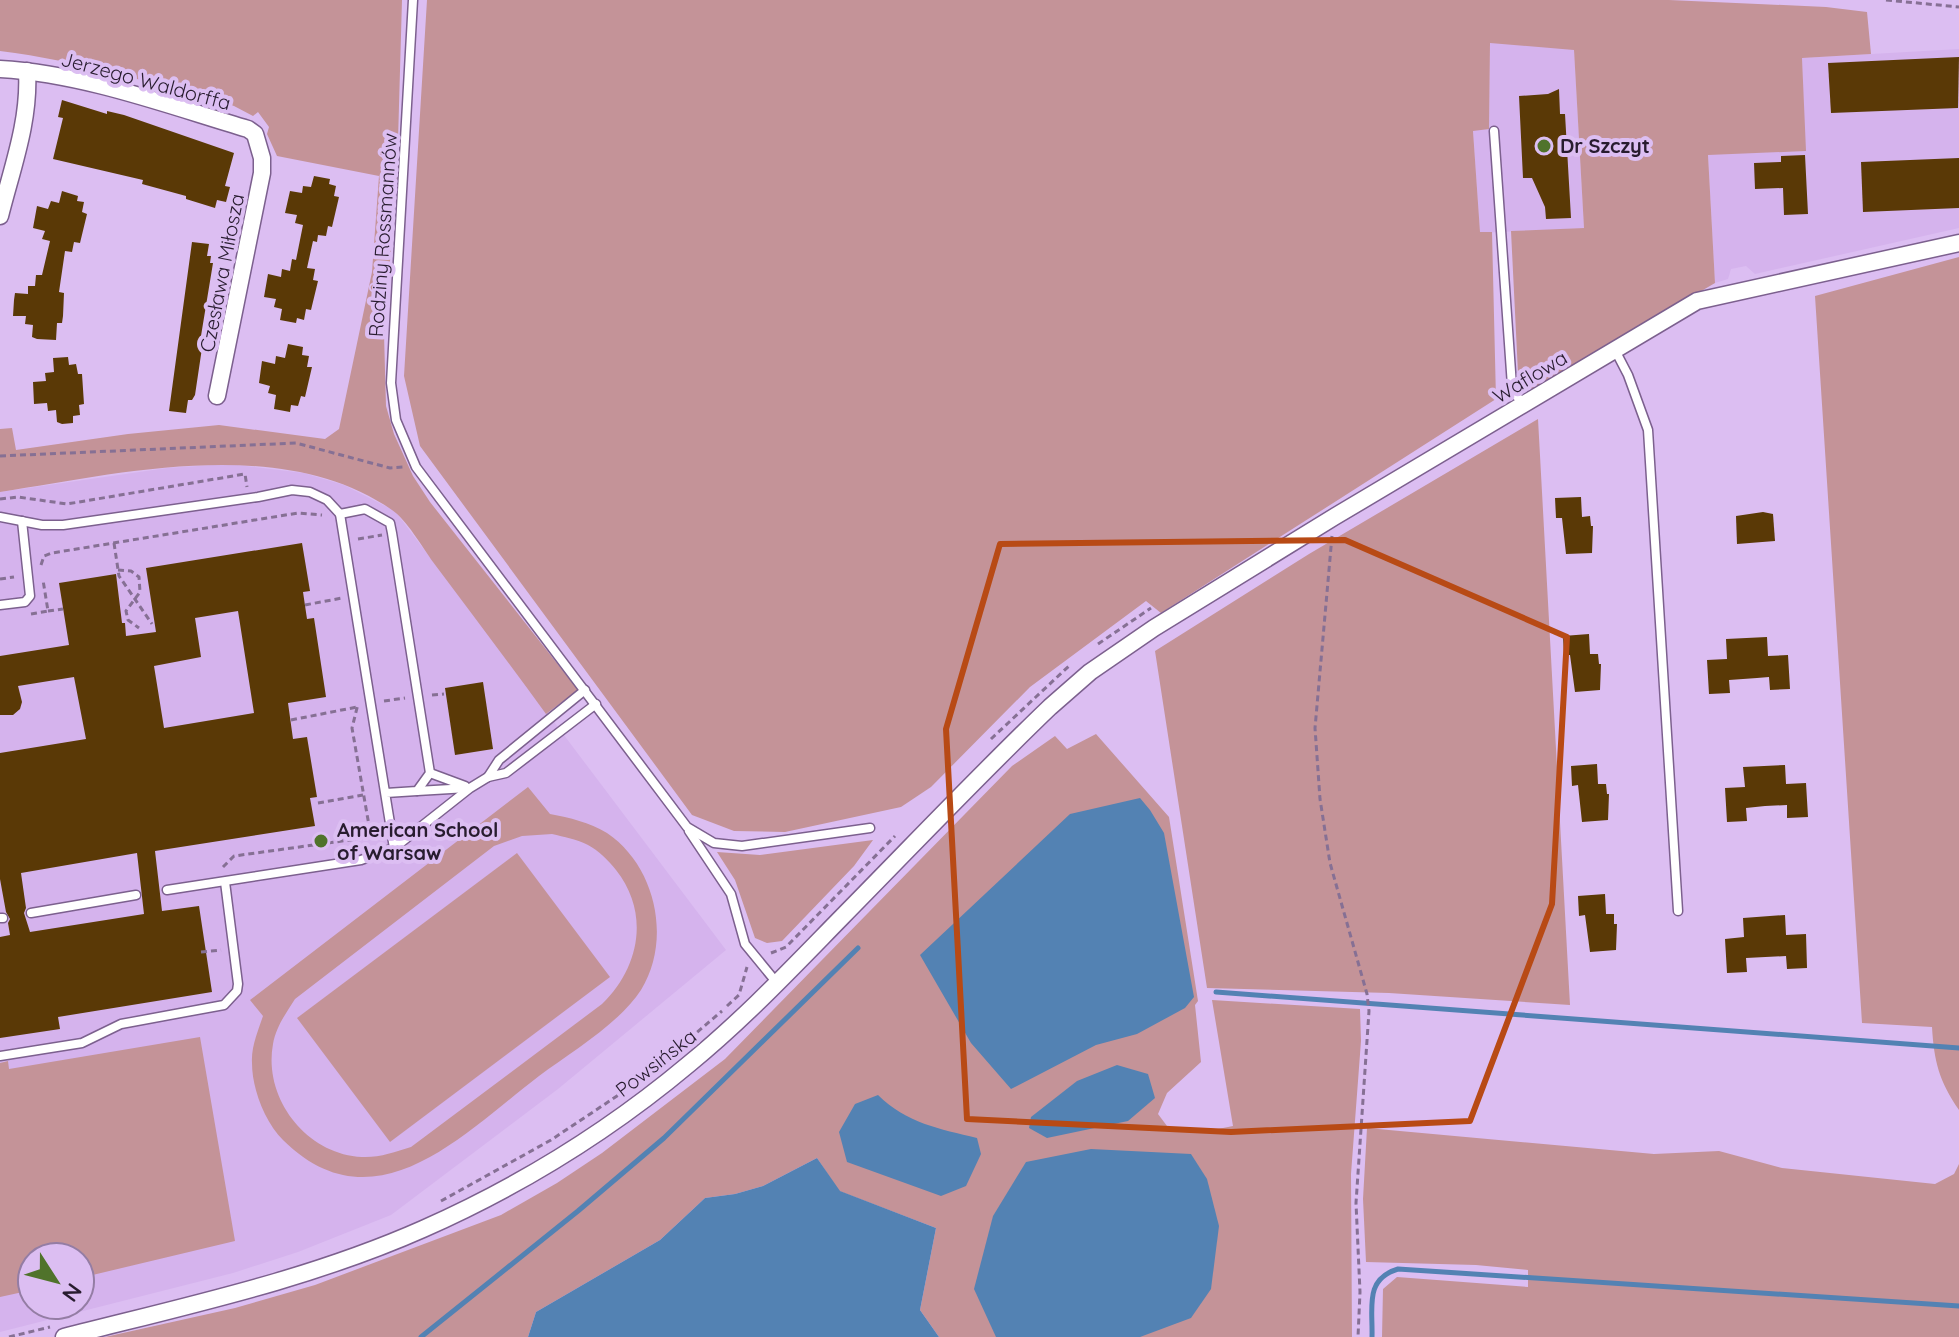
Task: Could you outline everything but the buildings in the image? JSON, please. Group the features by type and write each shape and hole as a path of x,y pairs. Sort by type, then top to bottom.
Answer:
{"street":[{"name":"Jerzego Waldorffa","path":"0,69 81,80 248,129 255,134 262,158"},
{"path":"0,216 24,121 28,95 27,71"},
{"name":"Czesława Miłosza","path":"217,396 259,192 262,158"},
{"name":"Waflowa","path":"1154,628 1697,301 1959,243"},
{"name":"Powsińska","path":"59,1331 254,1289 326,1267 398,1240 470,1207 555,1160 631,1109 700,1055 777,983 1050,707 1090,672 1154,628"}],"lane":[{"name":"Rodziny Rossmannów","path":"413,0 391,383 396,420 416,467 687,827 731,894 745,944 777,983"},
{"path":"1494,131 1512,386 1515,395 1524,404"},
{"path":"1615,350 1628,375 1648,430 1678,911"},
{"path":"0,517 63,525 292,490 310,492 327,500 340,514 346,541 394,848"},
{"path":"340,514 365,509 390,523 430,773 417,791"},
{"path":"0,605 25,602 30,596 22,521"},
{"path":"488,777 499,760 585,690"},
{"path":"167,890 361,860 394,848 470,788 488,777 506,773 596,704"},
{"path":"430,773 470,788"},
{"path":"386,793 470,788"},
{"path":"687,827 714,843 742,846 870,828"},
{"path":"0,1056 82,1043 121,1024 224,1005 237,991 238,984 225,882"},
{"path":"31,913 136,895"}],"path":[{"path":"1886,0 1959,7"},
{"path":"0,456 296,443 390,468 416,467"},
{"path":"0,499 18,497 67,504 245,474 250,498"},
{"path":"48,611 40,563 44,556 298,513 321,514 328,519"},
{"path":"1334,517 1315,728 1320,799 1330,863 1369,1011 1356,1203 1360,1292 1358,1337"},
{"path":"346,541 392,533"},
{"path":"114,543 119,576 152,624"},
{"path":"118,570 131,571 139,577 140,592 127,606 128,620 139,628"},
{"path":"305,605 342,598 340,586"},
{"path":"1099,644 1151,608"},
{"path":"24,616 63,609"},
{"path":"984,746 1073,662"},
{"path":"215,876 234,856 371,837 352,728 357,707 356,693"},
{"path":"291,720 369,703 444,694"},
{"path":"318,803 363,795"},
{"path":"678,1050 739,995 747,967 786,947 899,832"},
{"path":"201,952 234,948"},
{"path":"436,1203 551,1140 630,1087"},
{"path":"9,1337 59,1331"}],"highlighted area":[{"path":"1345,540 1567,637 1552,904 1470,1121 1231,1132 967,1119 946,729 1000,544"}],"shaded area":[{"path":"0,0 402,0 397,176 384,334 386,406 394,434 413,476 430,502 578,690 546,714 403,520 392,510 349,487 302,472 252,466 200,465 97,476 0,492 0,429 12,428 16,450 219,425 325,439 339,429 372,272 379,176 277,156 267,134 269,127 258,112 253,116 234,106 118,74 0,51"},
{"path":"427,0 1669,0 1826,7 1867,12 1871,54 1802,58 1806,151 1708,155 1715,283 1534,389 1521,388 1518,373 1511,231 1584,228 1574,50 1490,43 1489,129 1473,131 1480,232 1492,232 1496,399 1161,613 1146,601 1030,687 931,787 901,807 785,832 734,831 692,815 420,446 404,376"},
{"path":"1490,42 1574,49 1584,228 1480,233 1473,130 1489,128"},
{"path":"1959,49 1959,228 1755,274 1746,266 1731,269 1728,279 1715,283 1708,154 1805,151 1802,58"},
{"path":"1959,257 1959,1110 1939,1070 1932,1027 1862,1023 1815,296"},
{"path":"1538,419 1570,1005 1389,993 1207,988 1155,651 1309,554"},
{"name":"American School of Warsaw","path":"229,464 304,473 344,485 395,511 726,950 558,1089 391,1215 298,1252 233,1273 96,1308 96,1241 16,1241 16,1321 43,1321 0,1332 0,492 167,468"},
{"path":"1096,734 1169,817 1198,1001 1195,1005 1201,1062 1167,1093 1158,1114 1170,1130 1203,1132 1233,1126 1212,1000 1360,1009 1361,1041 1351,1174 1352,1337 939,1337 920,1310 936,1228 839,1191 817,1158 763,1186 705,1198 660,1240 536,1312 528,1337 105,1337 235,1308 315,1285 501,1215 557,1183 602,1153 725,1059 1012,766 1055,736 1067,749"},
{"path":"528,787 550,814 593,826 624,847 637,864 654,905 656,949 641,990 632,1002 594,1037 449,1145 417,1164 385,1175 351,1176 317,1166 276,1133 265,1115 254,1083 253,1051 263,1016 250,1000","holes":["552,834 584,843 603,856 627,887 634,904 637,922 632,957 615,989 602,1004 411,1147 380,1156 362,1157 323,1146 307,1134 282,1103 272,1064 276,1032 295,999 494,846 522,836"]},
{"path":"873,840 854,866 782,941 767,943 755,938 735,880 717,852 760,855"},
{"path":"517,853 610,977 390,1142 297,1018"},
{"path":"200,1037 235,1241 96,1274 96,1241 16,1241 16,1294 0,1297 0,1063 8,1061 9,1069"},
{"path":"1367,1128 1654,1154 1719,1151 1782,1168 1935,1184 1954,1174 1959,1164 1959,1337 1382,1337 1383,1289 1397,1277 1528,1287 1528,1270 1476,1265 1366,1262 1363,1199"}],"water":[{"path":"1140,798 1164,833 1194,997 1185,1008 1137,1034 1096,1045 1011,1089 971,1043 920,955 1070,814"},
{"path":"1117,1065 1148,1074 1155,1098 1128,1121 1047,1138 1029,1128 1031,1117 1077,1081"},
{"path":"878,1095 912,1119 977,1138 981,1154 966,1186 941,1196 847,1162 839,1132 855,1104"},
{"path":"1091,1149 1191,1154 1207,1179 1219,1226 1211,1289 1191,1318 1140,1337 996,1337 974,1289 993,1216 1026,1162"},
{"path":"817,1158 840,1191 936,1228 920,1310 939,1337 528,1337 536,1312 660,1240 705,1198 763,1186"}],"waterway":[{"path":"421,1337 664,1138 858,948"},
{"path":"1216,992 1959,1048"},
{"path":"1372,1337 1375,1287 1387,1274 1398,1269 1959,1306"}],"place":[{"name":"Dr Szczyt","path":"1544,146"},
{"name":"American School of Warsaw","path":"321,841"}]}
